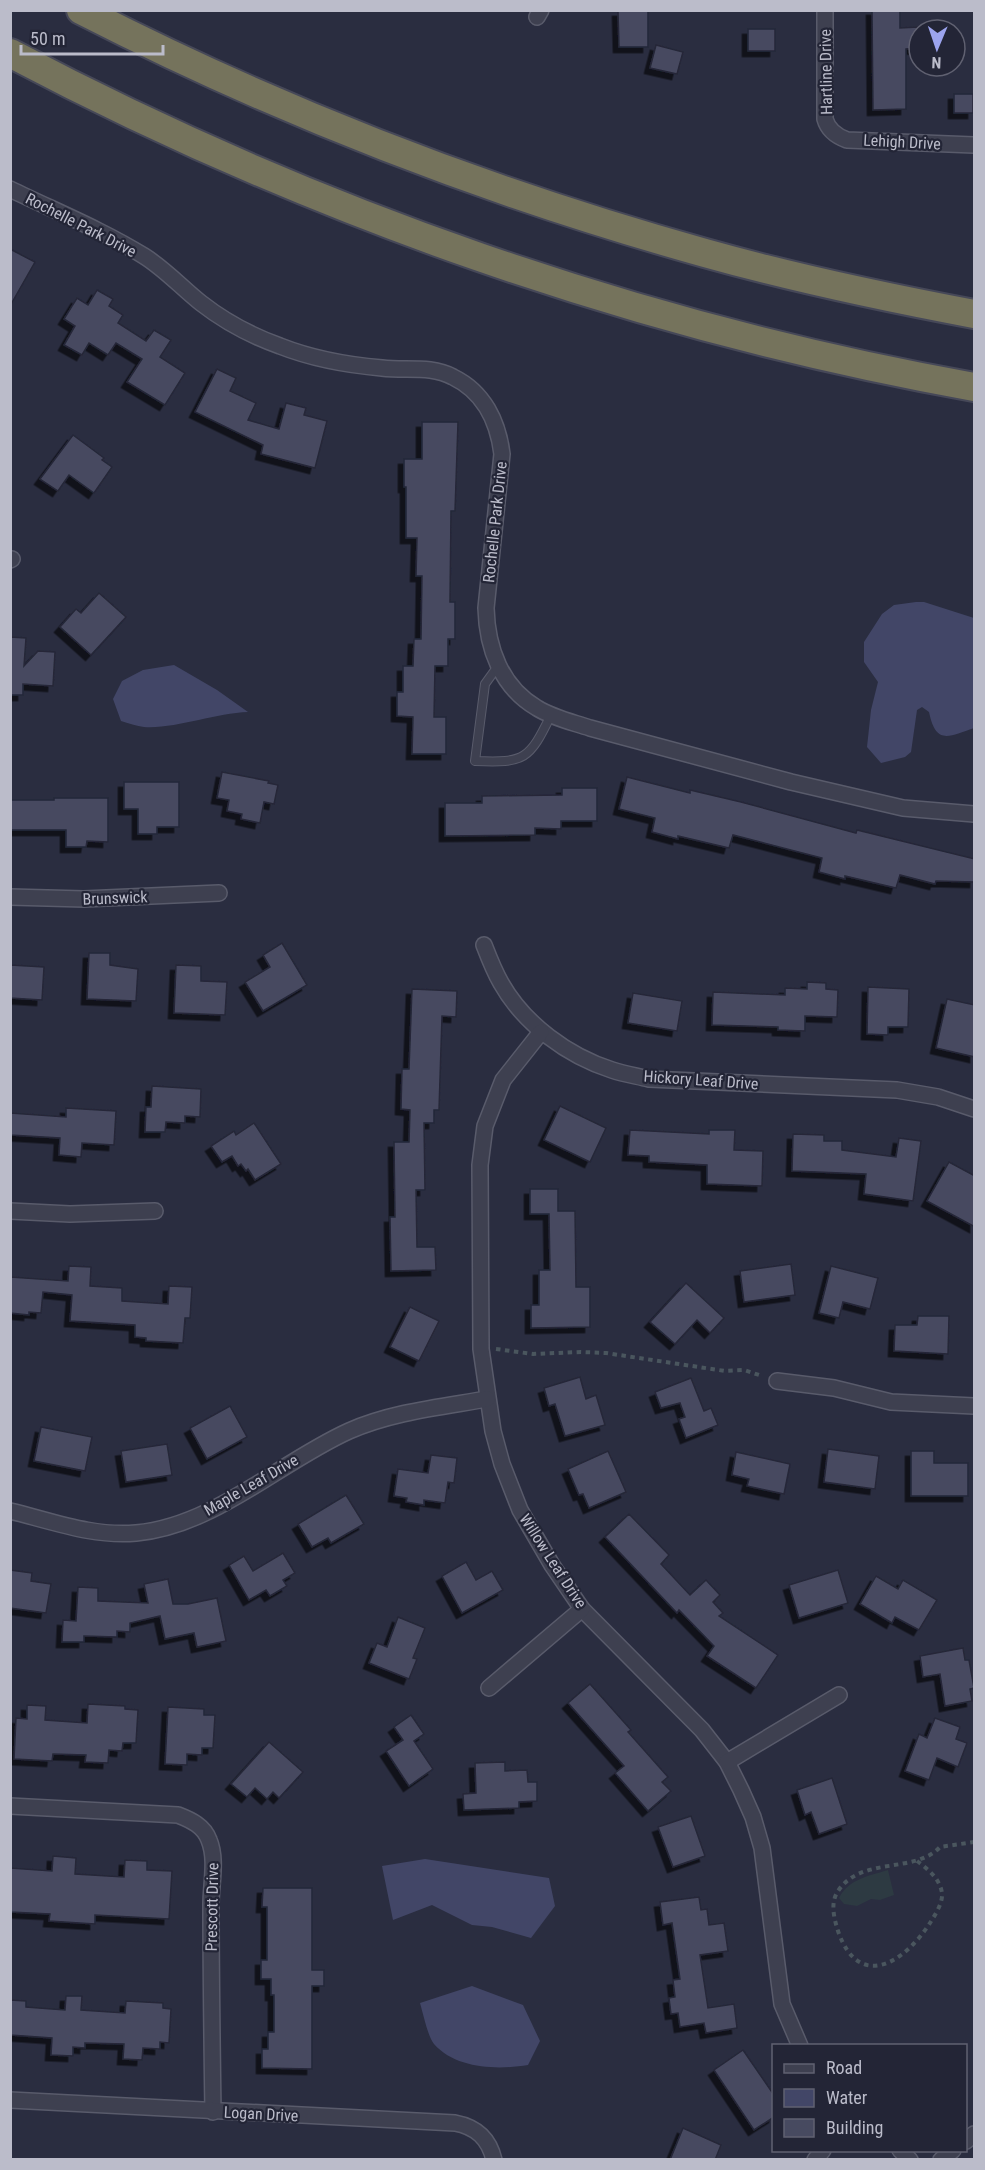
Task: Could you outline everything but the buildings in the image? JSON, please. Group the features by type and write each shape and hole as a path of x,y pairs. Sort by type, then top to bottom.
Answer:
{"highway":[{"path":"81,10 163,51 278,103 484,184 573,214 706,254 842,287 975,314"},
{"path":"10,53 141,118 260,172 461,250 682,319 840,360 975,387"},
{"path":"910,302 975,307"}],"street":[{"name":"Hartline Drive","path":"825,10 825,119 832,132"},
{"name":"Lehigh Drive","path":"832,132 847,140 975,145"},
{"name":"Rochelle Park Drive","path":"10,189 147,258 202,304 260,338 294,352 339,363 385,369 424,369 441,372 455,377 476,394 494,419 502,454 486,608 486,629 498,666 508,681 536,708 551,715 790,782 903,808 975,814"},
{"name":"Brunswick","path":"10,897 84,899 219,893"},
{"name":"Hickory Leaf Drive","path":"484,945 501,983 519,1009 541,1032 576,1054 611,1070 649,1079 897,1090 938,1097 975,1109"},
{"name":"Willow Leaf Drive","path":"541,1032 503,1080 485,1125 480,1165 481,1349 493,1431 502,1464 520,1510 552,1565 582,1609 702,1730 726,1762 753,1817 762,1848 782,2004 800,2044"},
{"path":"10,1211 70,1214 155,1211"},
{"path":"777,1381 834,1388 891,1402 975,1406"},
{"name":"Maple Leaf Drive","path":"10,1511 94,1532 138,1533 166,1527 209,1511 322,1444 350,1430 400,1415 487,1399"},
{"path":"489,1688 582,1609"},
{"path":"726,1762 839,1695"},
{"name":"Prescott Drive","path":"10,1806 178,1815 201,1828 209,1838 212,1850 213,2112"},
{"name":"Logan Drive","path":"10,2100 454,2123 477,2130 492,2150 494,2160"}],"lane":[{"path":"498,666 485,684 475,761 512,761 530,752 551,715"}],"path":[{"path":"481,1349 505,1349 533,1354 606,1353 725,1371 744,1370 777,1381"},
{"path":"917,1861 933,1874 942,1893 938,1910 925,1931 890,1963 876,1968 860,1964 850,1956 834,1918 833,1906 836,1894 843,1884 854,1876 900,1862 917,1861 932,1856 940,1847 975,1842"}],"shaded area":[{"path":"888,1870 894,1895 880,1900 871,1899 857,1906 844,1904 839,1898 854,1882"}],"water":[{"path":"924,602 974,618 974,728 950,736 939,734 935,730 929,712 922,707 917,710 911,752 905,757 881,763 867,747 871,710 878,682 864,662 864,642 882,614 894,605"},
{"path":"174,665 217,690 248,712 156,727 144,727 121,721 113,699 122,681 143,670"},
{"path":"425,1859 549,1878 555,1906 531,1938 492,1927 472,1925 432,1905 393,1920 382,1866"},
{"path":"472,1986 523,2005 540,2041 528,2065 478,2066 454,2059 434,2044 420,2003"}]}
